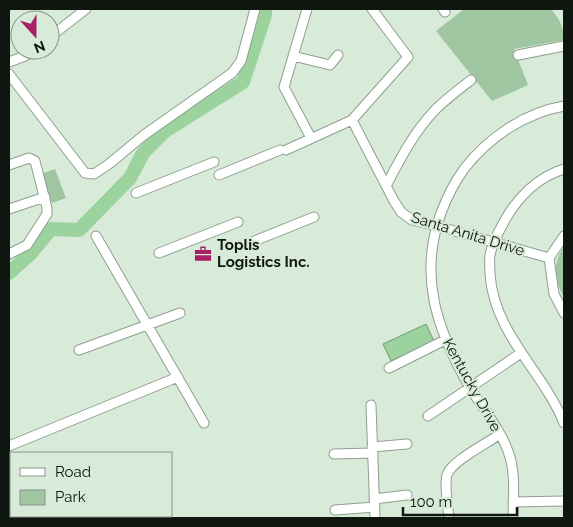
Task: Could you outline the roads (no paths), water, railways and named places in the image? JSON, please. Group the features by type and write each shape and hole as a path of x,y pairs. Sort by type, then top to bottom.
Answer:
{"street":[{"path":"60,29 86,9"},
{"path":"9,74 85,173 94,174 144,135 232,74 241,61 255,9"},
{"path":"307,9 284,87 311,138"},
{"path":"219,175 352,120 408,57 372,9"},
{"path":"518,55 564,46"},
{"path":"293,56 330,65 338,55"},
{"path":"386,186 400,158 420,128 435,110 471,80"},
{"name":"Kentucky Drive","path":"513,518 513,469 509,454 500,434 470,387 445,340 434,306 430,270 432,246 437,226 450,192 475,155 497,136 524,119 564,106"},
{"name":"Santa Anita Drive","path":"352,120 402,213 412,220 550,258"},
{"path":"9,165 29,158 35,161 47,208 46,214 27,245 9,254"},
{"path":"136,193 214,162"},
{"path":"564,169 557,171 534,185 514,204 489,257 496,305 520,353 553,402 564,423"},
{"path":"9,209 45,197"},
{"path":"247,244 314,217"},
{"path":"159,253 238,222"},
{"path":"96,236 204,423"},
{"path":"564,236 550,258 554,294 564,313"},
{"path":"79,350 180,313"},
{"path":"389,368 445,340"},
{"path":"428,416 520,353"},
{"path":"9,446 178,378"},
{"path":"371,405 375,518"},
{"path":"449,518 446,476 450,469 500,434"},
{"path":"334,454 408,444"},
{"path":"335,510 407,495"},
{"path":"513,502 564,501"}],"waterway":[{"path":"9,273 31,253 51,229 79,230 130,178 143,153 165,131 243,82 265,15 265,9"}],"place":[{"name":"Toplis Logistics Inc.","path":"203,254"}]}
